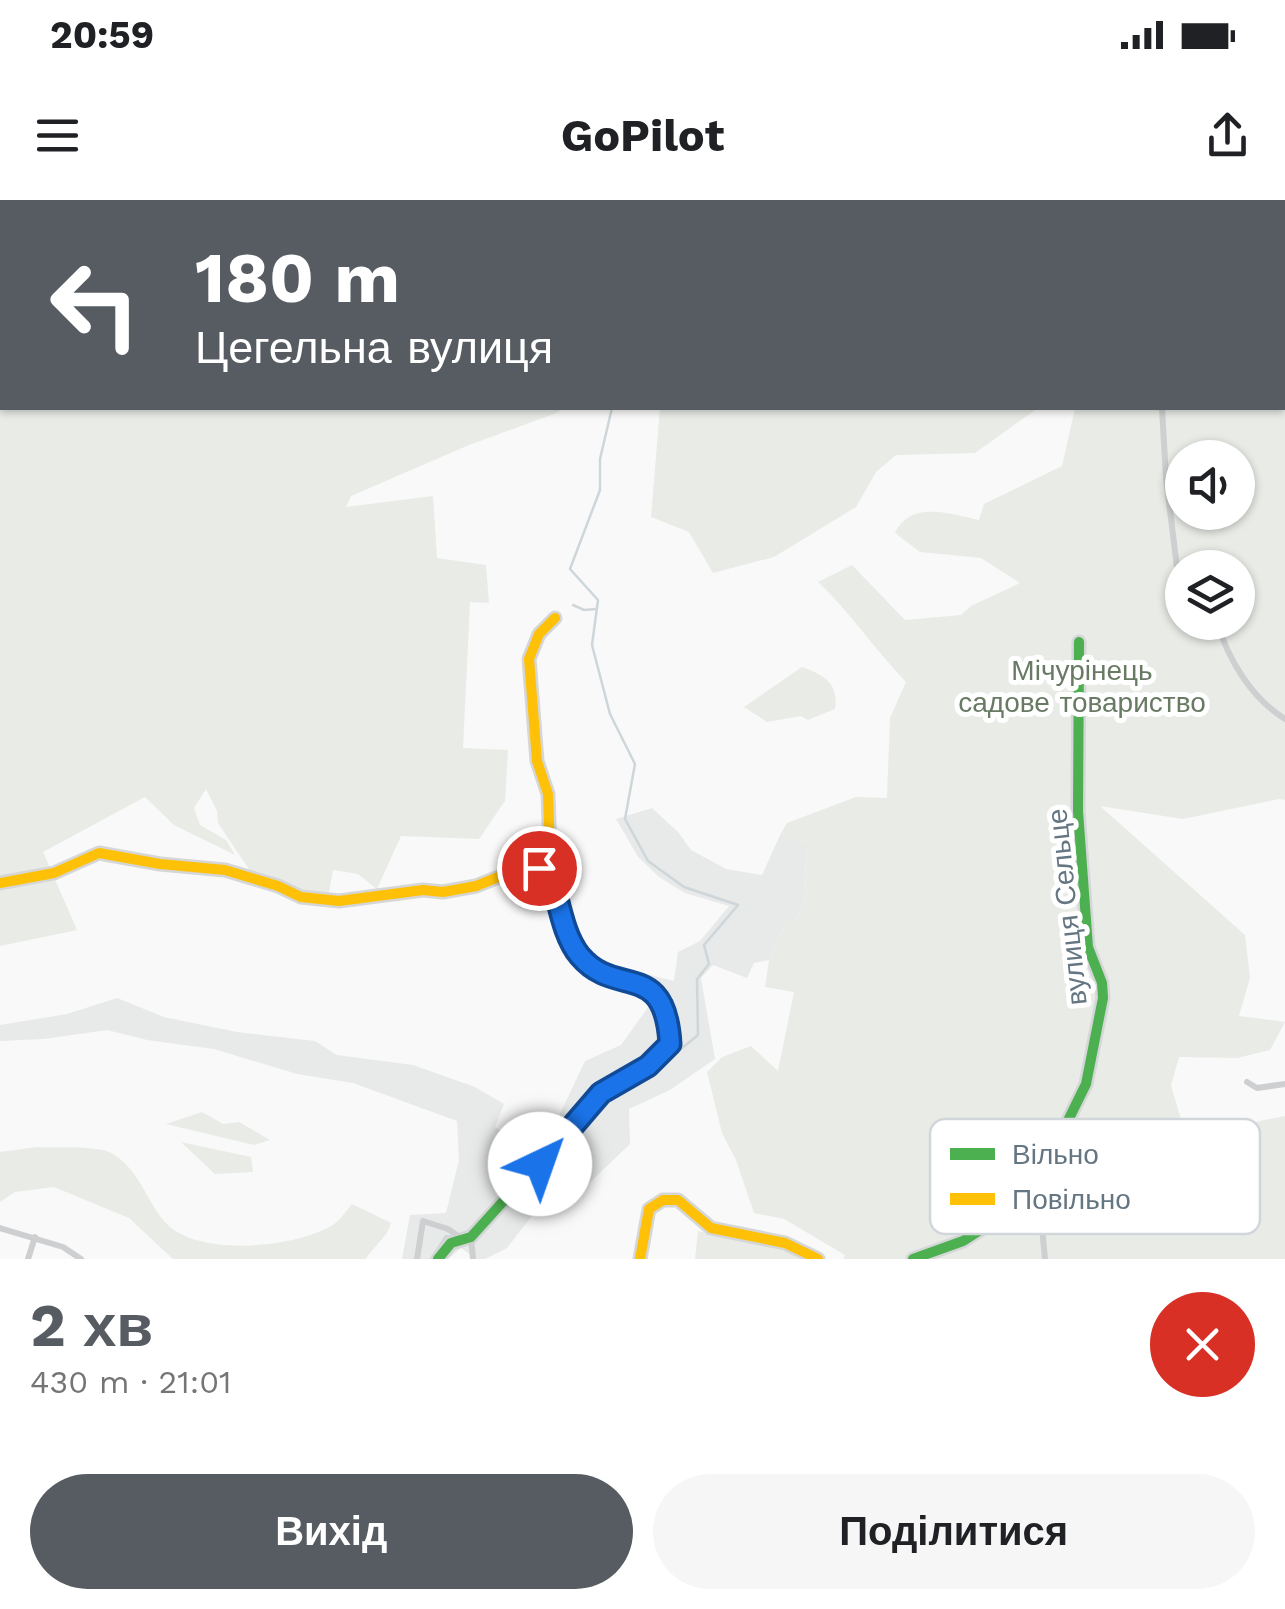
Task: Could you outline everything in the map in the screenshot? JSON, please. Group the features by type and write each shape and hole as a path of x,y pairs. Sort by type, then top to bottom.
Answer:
{"street":[{"path":"1162,410 1166,478 1177,550"},
{"path":"438,1259 566,1136 601,1093 648,1066 670,1044 668,1015 653,991 598,970 582,959 571,943 546,866 550,852 548,794 537,760 529,658 539,634 555,618"},
{"path":"1222,640 1226,653 1255,692 1285,719"},
{"name":"вулиця Сельце","path":"1069,1119 1086,1084 1103,998 1102,983 1088,947 1078,811 1079,642"},
{"path":"0,883 54,874 100,853 225,870 278,886 301,898 339,902 423,890 443,892 546,866"},
{"path":"1246,1082 1257,1088 1285,1084"},
{"path":"640,1259 649,1208 663,1200 678,1200 711,1228 785,1243 818,1259"},
{"path":"417,1259 423,1222 464,1236 473,1259"},
{"path":"0,1228 63,1247 81,1259"},
{"path":"913,1259 974,1234"},
{"path":"1043,1234 1046,1259"},
{"path":"28,1259 36,1237"}],"shaded area":[{"path":"652,808 691,850 726,869 762,875 780,835 807,845 803,908 794,921 786,923 769,960 754,963 747,978 713,965 701,978 715,1059 670,1090 629,1109 630,1144 584,1188 544,1200 507,1248 485,1259 477,1259 461,1248 448,1259 402,1259 410,1215 446,1213 459,1160 457,1121 353,1083 297,1074 214,1049 107,1030 0,1041 0,1025 67,1014 117,998 164,1017 237,1032 315,1041 337,1055 413,1065 475,1087 504,1104 495,1127 523,1143 549,1137 585,1061 621,1045 652,1002 614,977 618,967 674,981 678,952 700,941 729,906 685,893 659,877 638,857 616,819"}],"green space":[{"path":"0,410 561,410 351,496 346,507 433,496 437,558 486,565 489,603 470,602 463,748 508,750 505,801 479,839 401,836 377,889 358,874 333,870 328,897 256,880 218,823 217,811 206,789 194,808 200,825 226,840 235,855 174,825 145,797 43,852 77,930 0,946"},
{"path":"660,410 1035,410 975,453 896,455 876,472 856,507 774,557 713,573 689,532 651,517"},
{"name":"Мічурінець садове товариство","path":"1075,410 1285,410 1285,800 1183,819 1100,806 1245,935 1250,978 1239,1016 1285,1022 1270,1050 1237,1058 1179,1057 1171,1085 1181,1119 930,1119 930,1234 1260,1234 1260,1121 1285,1116 1285,1259 843,1259 845,1255 784,1219 754,1213 722,1133 707,1072 722,1057 751,1046 778,1071 794,992 765,987 769,960 786,923 794,921 803,908 807,846 780,835 787,823 856,797 887,798 890,718 906,682 818,582 852,565 905,620 961,615 971,606 1020,583 981,558 920,552 895,533 911,516 921,513 979,520 984,504 1062,466"},
{"path":"802,667 832,686 835,709 808,720 801,716 767,722 744,707"},
{"path":"202,1112 223,1124 239,1122 270,1140 254,1145 166,1124"},
{"path":"181,1142 251,1157 253,1172 215,1174"},
{"path":"37,1147 88,1148 113,1154 136,1177 164,1221 179,1233 220,1245 270,1244 314,1234 340,1219 352,1204 391,1223 365,1259 173,1259 129,1218 54,1187 15,1192 0,1202 0,1152"},
{"path":"698,1231 784,1249 804,1259 695,1259"}],"waterway":[{"path":"612,410 600,459 600,490 570,569 598,600 592,645 610,714 635,764 625,819 648,861 684,887 738,905 704,945 709,964 697,979 698,1035 649,1075 630,1081"},
{"path":"573,605 584,610 596,609"},
{"path":"431,1259 446,1236 452,1237"}],"traffic: fast":[{"path":"1069,1119 1086,1084 1103,998 1102,983 1088,947 1078,811 1079,642"},
{"path":"438,1259 451,1243 471,1237 601,1093 649,1066 670,1045 656,1000 635,984 594,968 572,944 546,866"},
{"path":"913,1259 974,1234"}],"traffic: slow":[{"path":"546,866 550,852 548,794 537,761 529,659 539,634 555,618"},
{"path":"0,883 54,873 99,853 225,870 301,897 339,901 423,890 443,892 546,866"},
{"path":"640,1259 649,1209 663,1200 678,1200 711,1228 785,1243 818,1259"}],"route":[{"path":"539,868 546,866 551,876 571,943 582,959 598,970 653,991 668,1015 670,1044 648,1066 601,1093 540,1164"}]}
